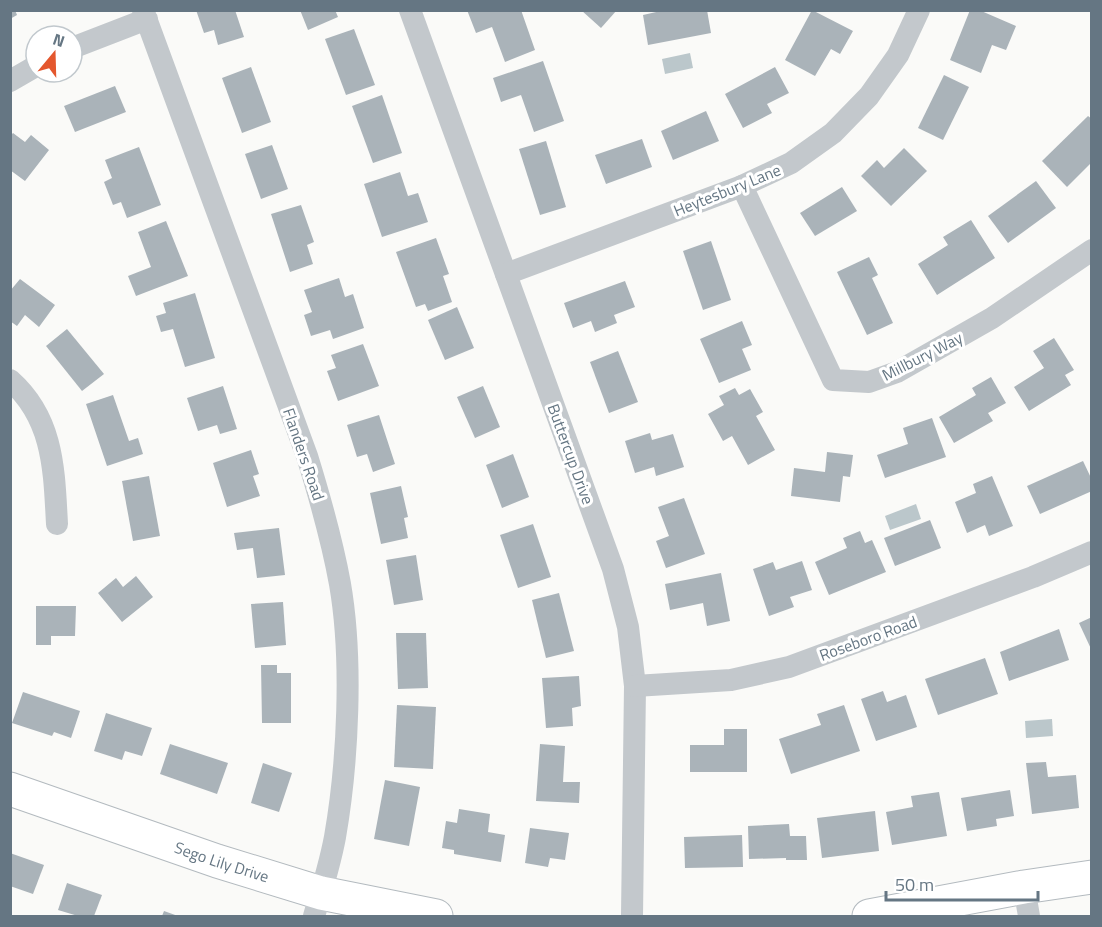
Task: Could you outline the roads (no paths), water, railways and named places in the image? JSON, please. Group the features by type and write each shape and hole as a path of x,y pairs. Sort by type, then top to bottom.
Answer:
{"street":[{"name":"Buttercup Drive","path":"410,10 613,569 628,627 635,686 632,916"},
{"name":"Heytesbury Lane","path":"506,274 742,186 791,163 833,133 875,88 898,55 919,10"},
{"path":"84,43 145,15"},
{"name":"Flanders Road","path":"145,15 307,456 327,521 340,586 346,649 343,775 335,839 318,905"},
{"path":"10,81 24,73"},
{"name":"Millbury Way","path":"742,186 833,380 869,382 897,372 992,318 1092,250"},
{"path":"10,380 25,393 44,425 53,463 57,524"},
{"name":"Roseboro Road","path":"635,686 731,680 789,667 1033,577 1092,552"},
{"name":"Sego Lily Drive","path":"10,789 217,861 318,905 436,916"},
{"path":"869,916 1026,902 1092,877"}]}
